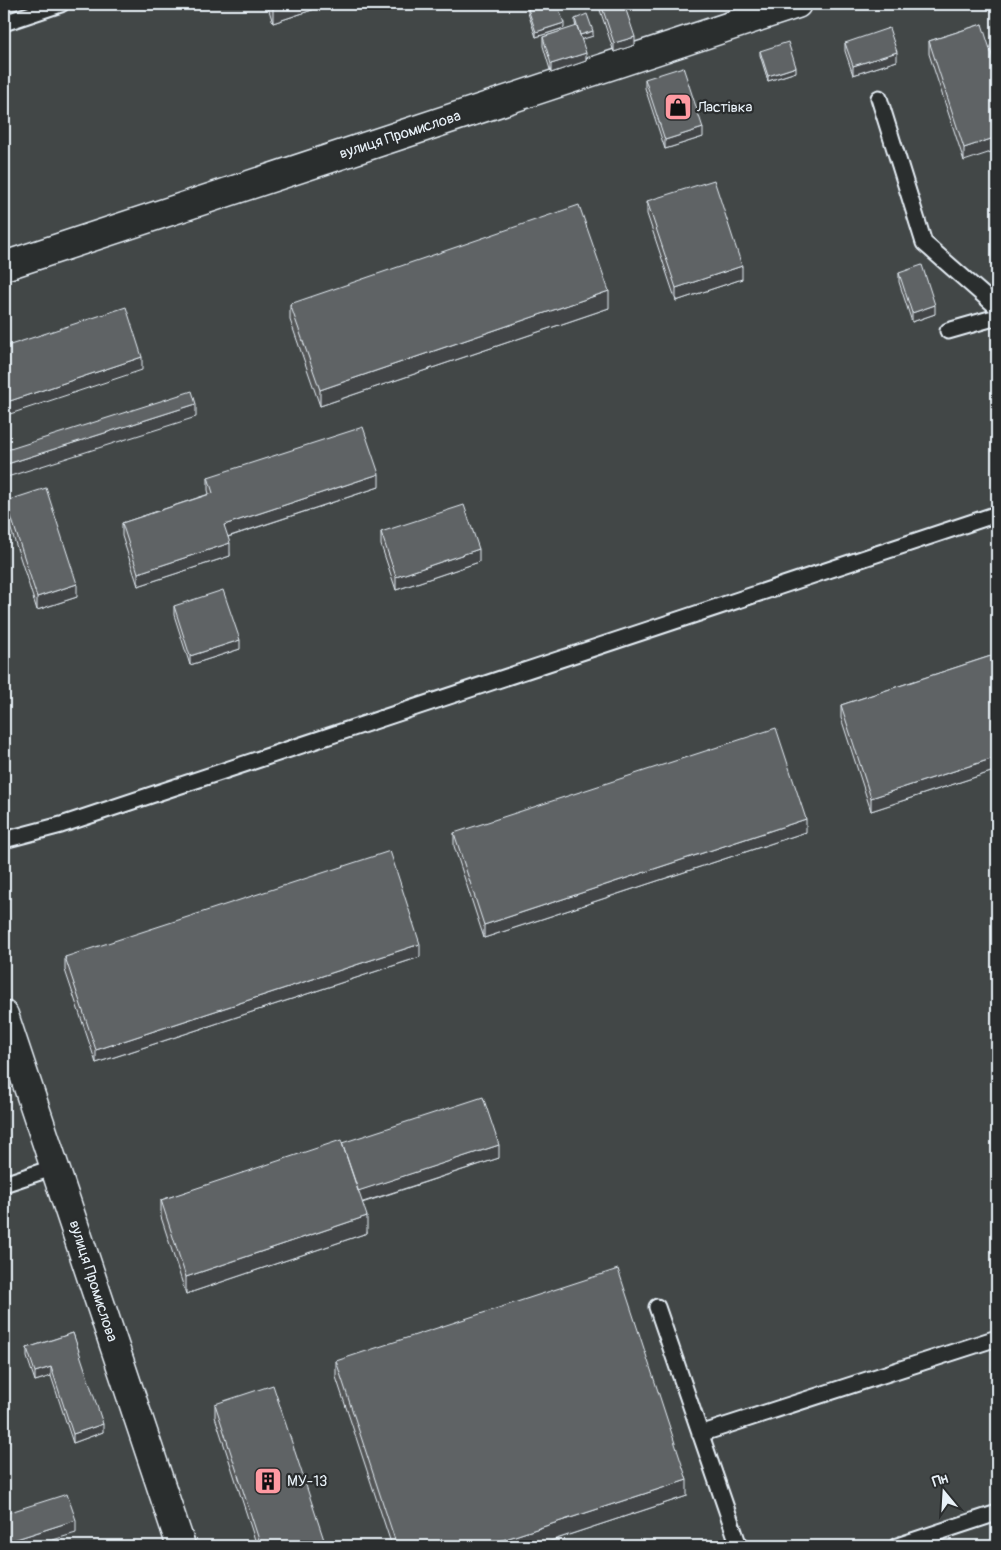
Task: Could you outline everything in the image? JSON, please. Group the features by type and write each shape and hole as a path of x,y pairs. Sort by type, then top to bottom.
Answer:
{"street":[{"name":"вулиця Промислова","path":"4,266 797,4"},
{"name":"вулиця Промислова","path":"4,1015 181,1546"}],"lane":[{"path":"4,23 61,4"},
{"path":"879,98 924,243 997,307"},
{"path":"948,331 997,317"},
{"path":"4,840 61,825 997,514"},
{"path":"4,1184 55,1167"},
{"path":"656,1307 739,1546"},
{"path":"700,1434 997,1338"},
{"path":"897,1546 997,1513"}],"shaded area":[{"path":"4,4 997,4 997,1546 4,1546"}],"building":[{"path":"544,4 557,4 564,23 536,32 528,9"},
{"path":"601,4 624,4 635,37 614,43"},
{"path":"587,14 593,31 580,35 575,19"},
{"path":"982,24 997,71 997,137 964,148 929,41"},
{"path":"577,26 586,53 551,64 543,37"},
{"path":"889,28 897,52 853,66 845,43"},
{"path":"788,42 796,67 768,76 760,51"},
{"path":"683,67 703,128 665,140 645,79"},
{"path":"714,180 742,266 676,288 647,201"},
{"path":"579,205 609,291 320,390 290,304"},
{"path":"922,265 935,305 912,313 899,273"},
{"path":"126,307 142,357 4,403 4,347"},
{"path":"192,391 196,404 4,465 4,451"},
{"path":"363,427 379,474 224,525 230,543 138,573 122,523 213,493 208,477"},
{"path":"46,488 77,584 37,597 6,501"},
{"path":"464,505 479,549 396,577 381,532"},
{"path":"223,590 240,640 190,656 174,606"},
{"path":"997,654 997,757 871,798 841,705"},
{"path":"776,728 806,819 484,925 454,833"},
{"path":"390,851 420,944 96,1050 65,957"},
{"path":"483,1097 499,1145 358,1191 342,1143"},
{"path":"341,1140 367,1216 186,1277 161,1200"},
{"path":"618,1269 687,1480 484,1546 397,1546 336,1361"},
{"path":"73,1333 103,1424 73,1434 51,1367 35,1372 27,1348"},
{"name":"МУ-13","path":"273,1385 326,1546 261,1546 215,1404"},
{"path":"67,1494 76,1520 4,1543 4,1514"}],"place":[{"name":"Ластівка","path":"678,107"},
{"name":"МУ-13","path":"268,1481"}]}
